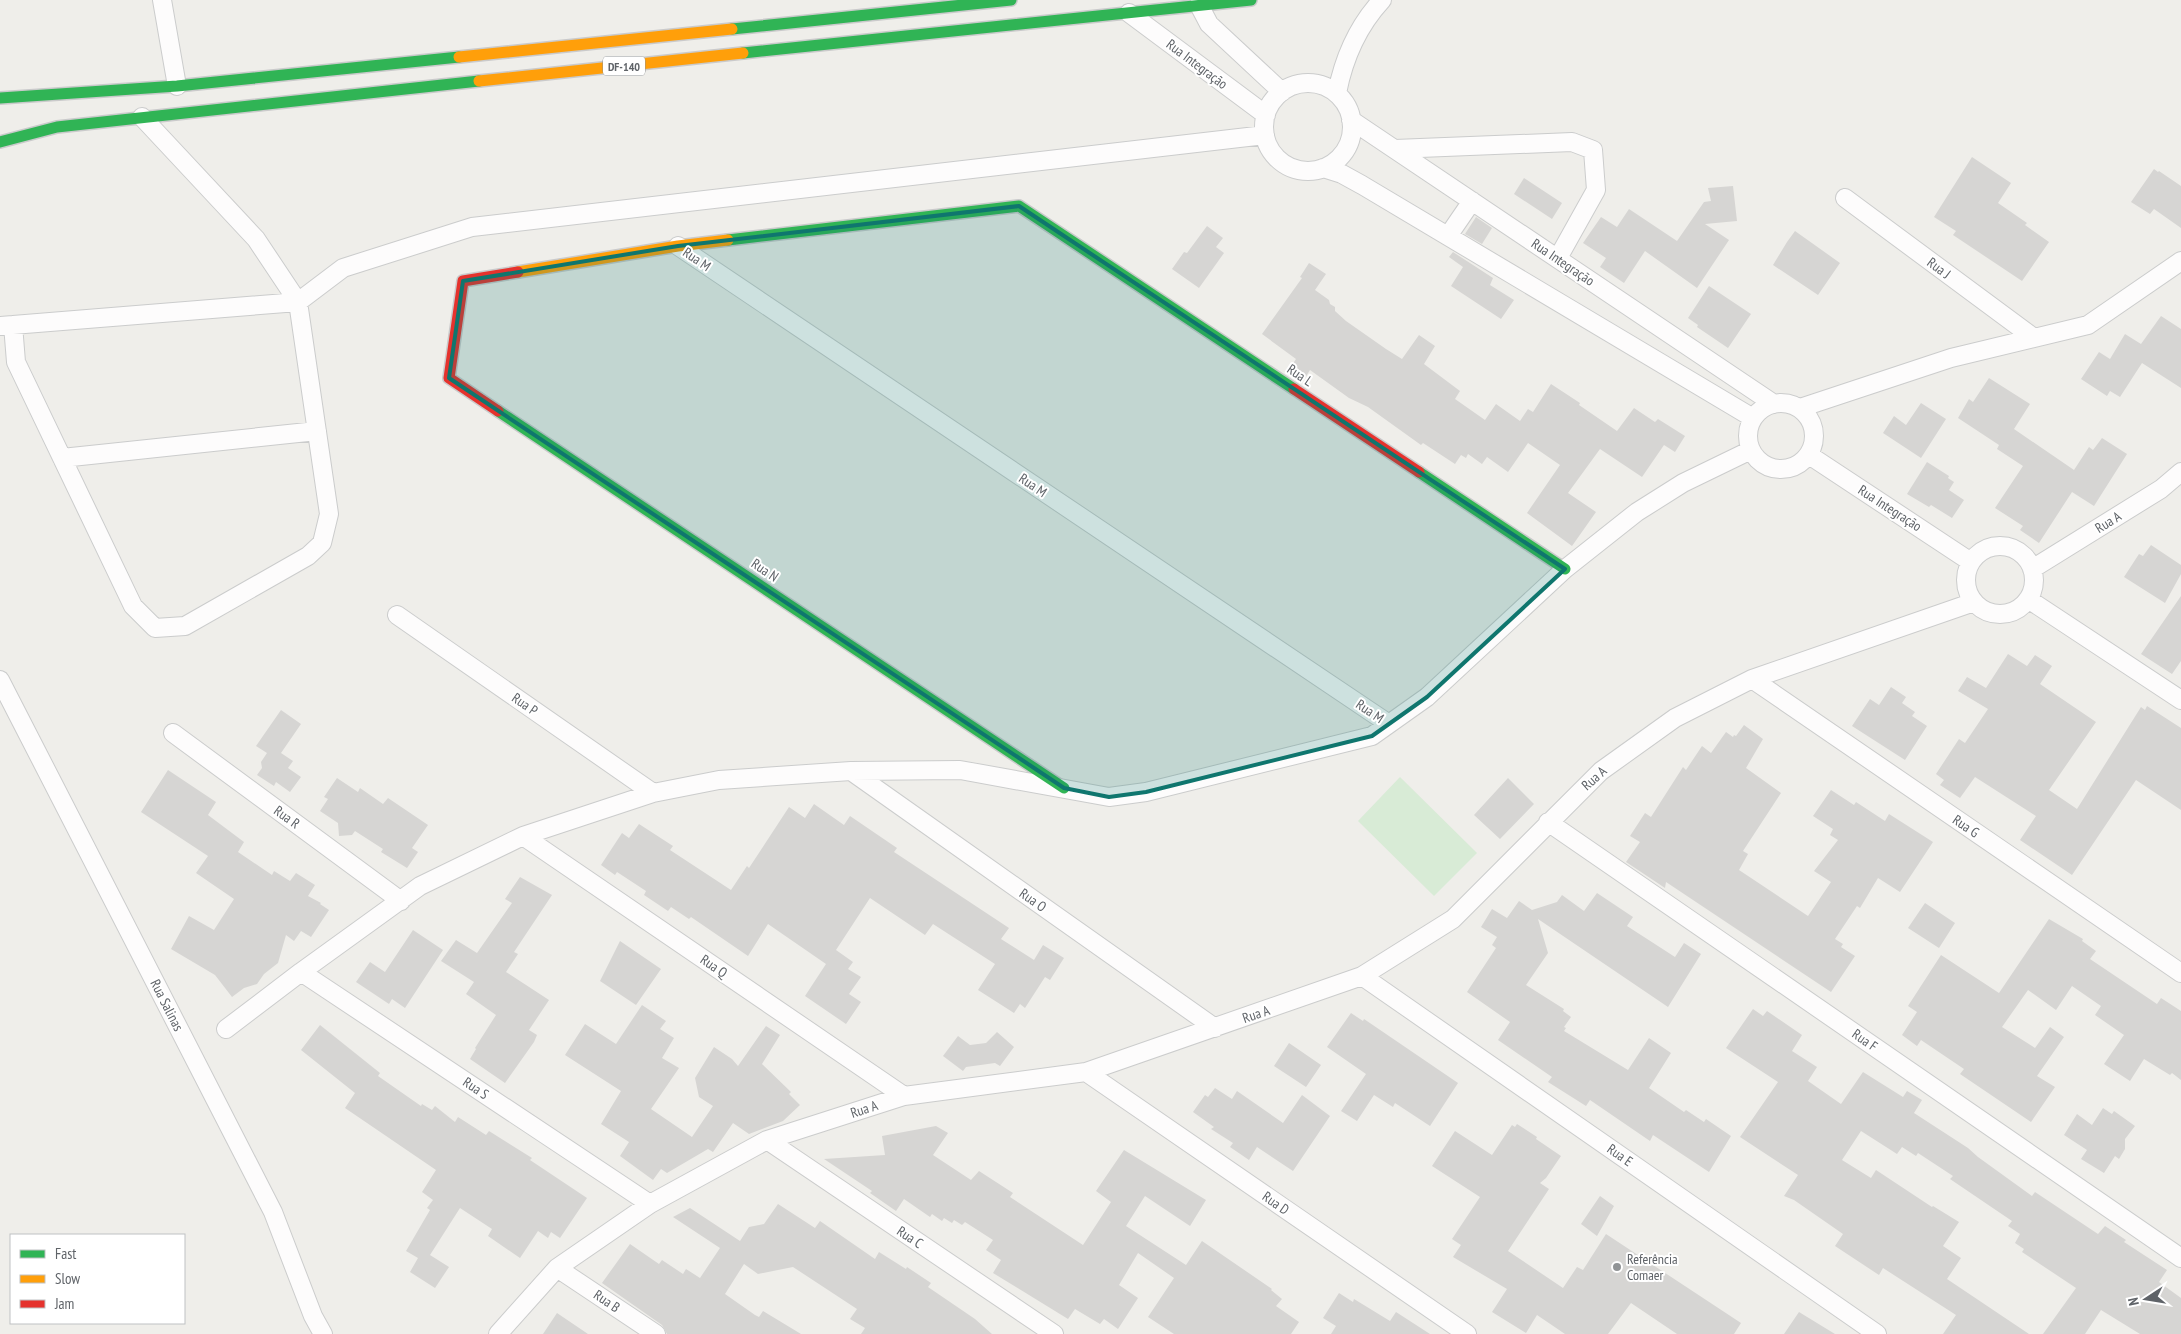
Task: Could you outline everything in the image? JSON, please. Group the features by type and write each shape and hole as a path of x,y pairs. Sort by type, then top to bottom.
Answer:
{"main road":[{"name":"DF-140","path":"0,98 176,86 1011,0"},
{"name":"DF-140","path":"0,142 57,127 142,117 1251,0"},
{"name":"Rua L","path":"678,246 1019,206 1565,569"},
{"name":"Rua N","path":"678,246 463,281 449,378 1064,788"}],"street":[{"path":"162,0 176,86"},
{"path":"1337,93 1351,44 1360,27 1382,0"},
{"path":"1199,5 1209,24 1282,92"},
{"name":"Rua Integração","path":"1129,13 1266,115"},
{"path":"1308,83 1324,86 1337,93 1346,105 1352,120 1351,135 1346,150 1336,161 1323,168 1309,171 1294,168 1280,161 1270,149 1265,135 1266,115 1272,102 1282,92 1294,85 1308,83"},
{"path":"142,117 256,239 298,302 329,514 322,543 308,556 186,626 155,628 133,606 16,362 7,326 298,302 343,268 472,227 1265,135"},
{"name":"Rua Integração","path":"1352,120 1774,404"},
{"path":"1395,148 1572,142 1593,150 1596,190 1558,258"},
{"path":"1323,168 1342,174 1362,185 1753,418"},
{"name":"Rua J","path":"1845,198 2034,338"},
{"path":"1448,236 1472,201"},
{"name":"Rua M","path":"678,246 1389,724"},
{"path":"1800,408 1951,358 2088,325 2181,261"},
{"path":"1787,403 1800,408 1809,417 1814,429 1814,442 1810,455 1799,465 1786,470 1772,469 1759,462 1751,450 1748,434 1753,418 1762,409 1774,404 1787,403"},
{"path":"62,458 317,431"},
{"path":"226,1029 420,886 523,836 653,793 720,780 851,771 960,770 1109,797 1146,792 1372,736 1427,696 1565,569 1637,512 1683,482 1751,450"},
{"name":"Rua Integração","path":"1810,455 1971,562"},
{"name":"Rua A","path":"2032,569 2161,489 2181,472"},
{"path":"1991,546 2004,546 2016,550 2026,558 2032,569 2034,584 2028,599 2017,610 2002,614 1987,612 1974,602 1967,590 1966,575 1971,562 1980,552 1991,546"},
{"path":"2028,599 2181,700"},
{"name":"Rua A","path":"498,1334 558,1268 650,1204 767,1140 904,1096 1086,1072 1362,976 1453,919 1601,771 1674,718 1752,680 1974,602"},
{"name":"Rua P","path":"397,616 653,793"},
{"name":"Rua Salinas","path":"0,680 273,1212 313,1316 323,1334"},
{"name":"Rua G","path":"1752,680 2181,973"},
{"name":"Rua R","path":"173,733 401,901"},
{"name":"Rua O","path":"851,771 1215,1028"},
{"name":"Rua F","path":"1548,822 2181,1258"},
{"name":"Rua Q","path":"523,836 904,1096"},
{"name":"Rua S","path":"301,972 650,1204"},
{"name":"Rua E","path":"1362,976 1877,1334"},
{"name":"Rua D","path":"1086,1072 1467,1334"},
{"name":"Rua C","path":"767,1140 1054,1334"},
{"name":"Rua B","path":"558,1268 656,1334"}],"highlighted area":[{"path":"1019,206 1565,569 1427,697 1372,736 1146,792 1109,797 1064,788 449,378 463,281 678,246"}],"green space":[{"path":"1400,777 1477,853 1434,896 1358,821"}],"building":[{"path":"1972,157 2011,183 1998,203 2027,223 2025,225 2049,242 2022,281 1953,235 1956,231 1934,217"},
{"path":"2154,169 2181,186 2181,228 2154,209 2150,214 2131,202"},
{"path":"1524,178 1562,203 1552,219 1514,194"},
{"path":"1733,186 1737,221 1705,224 1729,240 1697,288 1645,251 1624,283 1600,267 1606,258 1583,243 1601,217 1617,227 1629,209 1677,241 1704,202 1711,201 1708,188"},
{"path":"1476,217 1492,228 1482,244 1465,234"},
{"path":"1207,226 1223,238 1216,247 1224,253 1199,288 1172,269 1184,252 1187,253"},
{"path":"1795,231 1840,263 1818,295 1773,265"},
{"path":"1453,252 1493,278 1490,285 1514,300 1501,319 1451,286 1463,267 1449,257"},
{"path":"1309,263 1326,274 1315,290 1329,300 1330,304 1335,307 1335,311 1346,321 1386,349 1402,359 1419,335 1435,346 1424,364 1460,391 1455,399 1485,420 1496,404 1520,421 1528,409 1533,412 1551,384 1617,431 1634,408 1655,422 1658,419 1685,436 1675,452 1664,445 1642,477 1600,449 1568,493 1596,512 1572,546 1527,513 1560,465 1528,443 1508,472 1487,457 1482,464 1468,454 1466,458 1461,455 1455,464 1423,443 1421,445 1368,407 1349,398 1310,370 1305,378 1290,368 1296,359 1262,334 1302,278 1300,277"},
{"path":"1709,286 1751,314 1728,348 1697,327 1698,325 1688,318"},
{"path":"2161,316 2181,329 2181,388 2142,363 2120,397 2110,391 2107,396 2081,379 2099,352 2110,359 2125,334 2141,344"},
{"path":"1989,378 2030,404 2014,429 2074,470 2089,447 2093,450 2102,438 2127,454 2094,506 2072,492 2039,543 2020,530 2023,526 1995,508 2023,466 1997,449 1999,445 1958,418 1969,399 1973,402"},
{"path":"1921,403 1946,419 1921,458 1883,433 1894,416 1906,425"},
{"path":"1927,462 1949,476 1948,478 1954,482 1949,490 1964,500 1952,518 1931,505 1929,507 1907,494"},
{"path":"2151,545 2181,565 2181,574 2165,603 2124,577 2139,554 2143,556"},
{"path":"2181,596 2181,661 2172,674 2141,654"},
{"path":"2008,654 2027,666 2035,655 2052,666 2040,684 2096,722 2049,790 2077,809 2141,707 2145,710 2147,706 2181,728 2181,810 2136,780 2072,875 2020,840 2036,816 1975,777 1960,798 1940,785 1944,780 1936,774 1959,739 1965,743 1988,709 1958,691 1967,677 1986,688"},
{"path":"1891,687 1906,697 1902,703 1915,712 1912,716 1927,726 1905,760 1852,726 1870,699 1879,705"},
{"path":"281,710 301,724 281,753 293,761 288,768 301,777 290,792 276,782 274,786 257,775 262,768 261,762 267,753 256,746"},
{"path":"1744,725 1763,739 1746,768 1781,793 1743,851 1748,854 1739,870 1808,916 1831,882 1814,871 1838,840 1830,835 1833,829 1813,816 1831,790 1854,805 1856,802 1885,821 1889,814 1933,842 1900,892 1878,878 1860,908 1857,906 1835,939 1843,944 1841,947 1855,956 1831,992 1666,882 1665,888 1626,862 1640,842 1630,836 1645,813 1651,817 1683,767 1686,770 1702,746 1711,753 1726,732 1733,737 1734,735 1736,736"},
{"path":"168,770 216,802 208,815 244,842 238,852 272,875 274,871 290,881 296,873 315,885 308,896 329,910 311,937 301,931 294,941 286,935 278,963 264,974 257,984 244,988 232,997 215,975 171,949 189,916 214,930 234,899 196,873 208,856 141,812"},
{"path":"337,778 358,792 360,788 383,804 388,798 428,825 412,848 418,852 407,868 381,852 383,849 355,831 352,835 339,836 338,823 320,811 328,799 324,797"},
{"path":"1508,778 1534,804 1500,839 1474,815"},
{"path":"814,804 844,825 850,816 897,848 894,852 1009,928 1001,939 1034,960 1043,945 1064,958 1050,980 1045,977 1025,1008 1020,1004 1014,1013 978,990 995,964 933,924 925,935 870,898 836,950 853,962 848,969 861,977 849,994 861,1002 846,1024 805,996 826,964 768,924 748,956 691,917 689,919 671,907 668,911 644,895 646,891 617,872 615,875 601,865 622,833 629,838 639,824 673,846 670,850 731,890 747,866 749,868 789,807 805,818"},
{"path":"520,877 552,895 514,952 518,954 506,972 549,1000 529,1030 537,1035 534,1042 505,1083 470,1059 496,1015 466,994 474,982 441,961 456,940 477,953 512,903 505,899"},
{"path":"1597,893 1633,917 1627,926 1675,957 1684,943 1701,954 1668,1007 1538,919 1548,953 1526,985 1564,1009 1563,1011 1571,1017 1564,1027 1566,1028 1564,1031 1628,1070 1649,1038 1671,1053 1649,1088 1684,1112 1686,1110 1704,1122 1706,1119 1731,1136 1709,1172 1653,1135 1650,1141 1590,1100 1586,1106 1548,1082 1552,1077 1498,1040 1510,1022 1467,992 1496,948 1492,945 1497,937 1481,927 1492,909 1507,918 1519,901 1532,910 1557,902 1562,895 1584,911"},
{"path":"1925,903 1955,923 1939,948 1908,928"},
{"path":"2049,919 2083,939 2082,941 2096,951 2090,959 2157,1004 2161,998 2181,1011 2181,1080 2172,1073 2170,1075 2144,1059 2130,1081 2104,1064 2124,1035 2095,1015 2101,1006 2072,986 2056,1010 2028,990 2002,1027 2035,1048 2050,1027 2064,1037 2037,1076 2055,1087 2031,1122 1960,1074 1964,1069 1921,1040 1917,1046 1902,1035 1917,1012 1908,1006 1941,955 1999,993"},
{"path":"413,930 443,950 405,1008 392,999 389,1004 356,982 370,962 385,972"},
{"path":"620,941 661,969 636,1005 600,981"},
{"path":"642,1005 666,1021 660,1029 674,1038 662,1058 679,1068 651,1109 692,1137 713,1106 699,1097 695,1078 714,1047 732,1059 738,1066 766,1026 780,1035 762,1064 791,1092 789,1094 800,1105 783,1121 749,1134 733,1123 713,1152 708,1149 667,1173 661,1169 653,1180 620,1156 629,1142 601,1124 621,1091 565,1055 585,1024 616,1044"},
{"path":"1753,1009 1763,1016 1767,1011 1802,1035 1792,1051 1817,1067 1808,1081 1841,1104 1863,1072 1903,1097 1907,1091 1922,1100 1914,1113 1968,1148 2032,1196 2035,1192 2098,1234 2105,1226 2126,1240 2124,1242 2167,1270 2159,1282 2181,1298 2181,1334 2140,1334 2101,1310 2085,1334 2043,1334 2076,1288 2022,1252 2024,1249 2015,1243 2020,1234 2008,1226 2012,1221 1950,1179 1953,1176 1918,1153 1916,1156 1902,1147 1897,1154 1861,1131 1842,1160 1871,1178 1876,1170 1932,1207 1959,1222 1943,1246 1961,1258 1947,1279 2029,1334 1943,1334 1956,1315 1883,1268 1879,1275 1835,1246 1843,1234 1794,1200 1784,1196 1798,1175 1740,1137 1778,1082 1726,1048"},
{"path":"1351,1013 1363,1021 1364,1019 1458,1083 1430,1126 1395,1103 1393,1107 1374,1095 1357,1121 1341,1111 1366,1074 1327,1047"},
{"path":"320,1025 380,1073 378,1076 421,1106 422,1104 432,1110 435,1106 455,1122 458,1117 486,1135 489,1131 532,1158 530,1160 587,1198 560,1238 551,1232 548,1238 538,1231 520,1258 488,1236 492,1229 460,1208 430,1255 449,1267 435,1288 410,1272 418,1258 406,1251 430,1210 427,1208 433,1200 422,1192 436,1170 345,1108 355,1093 301,1050"},
{"path":"997,1032 1014,1047 1000,1066 995,1063 966,1067 963,1071 943,1056 958,1036 970,1045 986,1043"},
{"path":"1289,1043 1321,1065 1306,1087 1274,1066"},
{"path":"1215,1088 1232,1099 1237,1091 1283,1123 1302,1095 1330,1116 1293,1171 1257,1147 1249,1160 1230,1147 1233,1143 1211,1129 1214,1127 1193,1112 1205,1095 1208,1097"},
{"path":"2103,1108 2112,1114 2114,1111 2135,1126 2125,1139 2125,1149 2119,1159 2115,1156 2104,1173 2081,1159 2087,1150 2064,1135 2077,1114 2092,1125"},
{"path":"1517,1124 1561,1156 1546,1178 1540,1183 1549,1189 1508,1251 1563,1288 1577,1267 1583,1270 1606,1234 1741,1323 1734,1334 1677,1334 1631,1303 1608,1334 1565,1334 1537,1315 1526,1333 1492,1312 1507,1289 1453,1257 1461,1245 1452,1239 1480,1197 1432,1166 1455,1131 1492,1155 1512,1125 1515,1127"},
{"path":"936,1126 948,1133 933,1155 971,1180 979,1171 1013,1193 1010,1197 1083,1245 1111,1202 1096,1191 1124,1150 1206,1200 1190,1226 1145,1196 1126,1226 1186,1265 1202,1241 1272,1289 1282,1299 1276,1306 1299,1322 1291,1334 1174,1334 1148,1317 1174,1278 1138,1253 1119,1285 1138,1298 1118,1329 1104,1319 1100,1324 1075,1309 1068,1319 993,1273 1001,1260 986,1250 993,1240 965,1222 962,1225 954,1220 952,1223 944,1218 942,1221 932,1214 930,1217 904,1199 896,1211 870,1193 872,1191 824,1159 885,1155 882,1136"},
{"path":"1600,1196 1614,1206 1597,1236 1581,1224"},
{"path":"778,1204 815,1228 820,1221 875,1259 879,1252 906,1269 907,1267 931,1283 928,1287 975,1319 992,1334 861,1334 865,1328 850,1319 857,1309 793,1267 758,1274 744,1264 725,1294 755,1315 759,1317 763,1311 801,1334 667,1334 662,1325 602,1283 630,1244 659,1264 662,1260 683,1274 686,1269 700,1278 720,1248 673,1217 690,1208 740,1241 749,1227 764,1224"},
{"path":"1339,1293 1353,1302 1354,1299 1390,1321 1396,1312 1430,1334 1331,1334 1336,1326 1323,1318"},
{"path":"1799,1312 1835,1334 1784,1334"},
{"path":"557,1313 588,1334 543,1334"}],"traffic: fast":[{"path":"732,29 1011,0"},
{"path":"743,53 1251,0"},
{"path":"0,98 177,86 459,57"},
{"path":"0,142 57,127 479,81"},
{"path":"728,240 1019,206 1294,389"},
{"path":"498,411 1064,788"},
{"path":"1419,472 1565,569"}],"traffic: slow":[{"path":"459,57 732,29"},
{"path":"479,81 743,53"},
{"path":"518,272 678,246 728,240"}],"traffic: jam":[{"path":"498,411 449,378 463,281 518,272"},
{"path":"1294,389 1419,472"}],"place":[{"name":"Referência Comaer","path":"1617,1267"}]}
